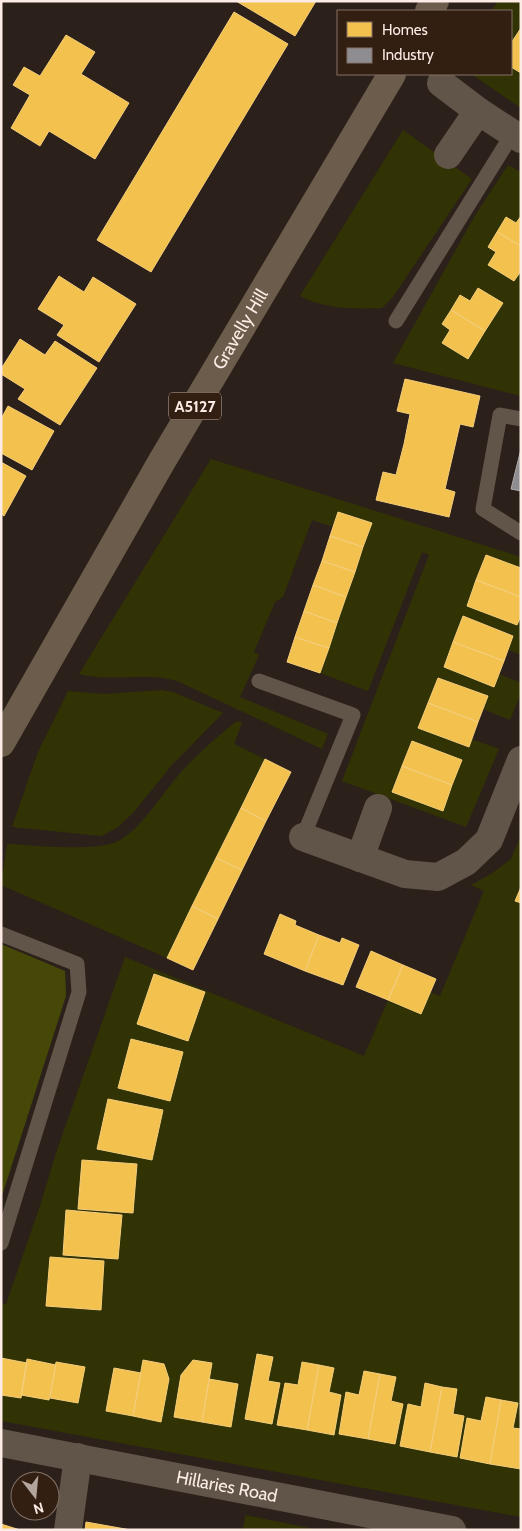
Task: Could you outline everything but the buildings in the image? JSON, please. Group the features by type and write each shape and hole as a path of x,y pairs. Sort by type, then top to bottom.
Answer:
{"main road":[{"name":"Gravelly Hill","path":"1,743 162,460 391,75"}],"street":[{"path":"441,82 478,111 517,136"},
{"path":"448,155 478,111"},
{"path":"303,837 405,874 438,877 466,862 489,840 521,760"},
{"path":"360,858 378,808"},
{"name":"Hillaries Road","path":"1,1443 452,1530"},
{"path":"68,1530 78,1457"}],"lane":[{"path":"396,321 483,179 517,136"},
{"path":"521,419 500,415 483,509 521,533"},
{"path":"259,681 353,715 303,837"},
{"path":"1,934 77,964 79,992 1,1243"}],"shaded area":[{"path":"498,1 521,1 521,108 472,75 512,75 512,10 492,10"},
{"path":"403,130 472,179 393,297 382,308 329,306 300,296"},
{"path":"508,165 521,172 521,396 393,363 474,217"},
{"path":"211,459 521,557 521,568 486,555 467,606 517,625 521,616 521,655 508,650 513,635 463,616 444,667 494,686 499,674 521,683 521,693 510,720 483,709 488,696 438,678 418,728 468,747 472,739 499,749 466,827 342,781 429,555 422,552 368,691 320,673 371,523 338,512 333,527 312,520 283,597 275,602 254,652 259,655 240,697 328,734 322,749 177,681 152,677 104,677 79,674","holes":["412,741 462,760 452,785 402,766"]},
{"path":"162,690 173,692 223,713 171,766 134,812 117,828 101,836 12,827 38,752 68,691 104,694"},
{"path":"237,721 242,723 234,744 265,759 167,958 1,885 7,844 82,847 110,844 120,840 137,827 187,765"},
{"path":"521,835 521,1517 1,1421 1,1303 6,1304 56,1153 125,957 364,1056 388,1000 430,992 440,996 484,891 471,885 491,874 511,859"},
{"path":"1,944 65,971 66,996 1,1199"},
{"path":"245,1515 319,1530 243,1530"}]}
